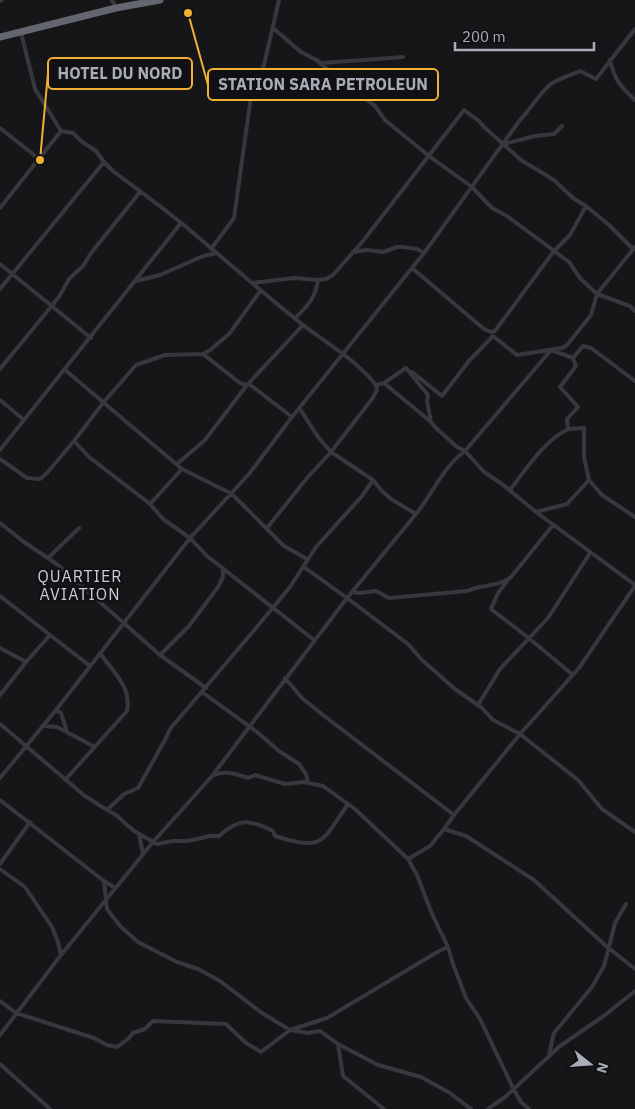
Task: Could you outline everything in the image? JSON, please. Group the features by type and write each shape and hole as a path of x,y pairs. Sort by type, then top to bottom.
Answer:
{"highway":[{"path":"0,38 116,8 160,0"}],"street":[{"path":"112,0 116,8"},
{"path":"211,249 234,218 252,88 264,65 279,0"},
{"path":"273,28 301,52 317,61 375,106 385,120 429,156 472,187 492,208 507,216 569,262 580,278 597,294 630,306 635,312"},
{"path":"0,778 56,710 190,538 249,474 292,417 424,253 520,120 550,84 580,71 596,79 635,29"},
{"path":"21,33 35,89 61,131 73,133 96,151 104,162 181,223 303,325 344,354 368,375 376,385 377,390 372,399 268,528"},
{"path":"317,61 326,63 403,56"},
{"path":"610,60 614,75 622,88 635,100"},
{"path":"252,283 294,278 318,280 326,279 333,275 464,110 479,120 484,127 521,160 554,180 634,248 597,294 591,315 567,345 562,348 517,355 493,336 469,361 442,396 406,368"},
{"path":"504,144 535,136 554,134 562,126"},
{"path":"0,128 39,159"},
{"path":"0,208 61,131"},
{"path":"0,289 104,162"},
{"path":"0,369 59,297 68,279 83,266 90,254 140,192"},
{"path":"412,268 484,329 491,332 495,331 554,251 570,235 586,206"},
{"path":"0,450 181,223"},
{"path":"353,252 367,250 383,252 396,247 403,247 417,249 424,253"},
{"path":"136,281 216,253"},
{"path":"0,264 91,338"},
{"path":"296,318 312,300 318,280"},
{"path":"0,459 28,478 40,479 74,441 103,403 136,365 165,355 203,354 214,348 228,334 261,290"},
{"path":"177,464 205,440 248,384 303,325"},
{"path":"573,358 583,346 592,348 635,381"},
{"path":"551,350 573,358 576,366 560,387 578,407 567,420 568,429"},
{"path":"0,1035 61,955 152,842 212,776 314,640 416,514 455,458 465,451 551,350"},
{"path":"203,354 240,383 248,384 292,417"},
{"path":"376,385 384,383 406,368"},
{"path":"406,368 428,395 427,401 431,422"},
{"path":"64,370 182,469 232,494 284,546 307,559"},
{"path":"384,383 431,422 457,447 465,451 484,472 635,586 580,668 520,734 430,846 408,859"},
{"path":"0,400 24,420"},
{"path":"300,409 318,437 331,452 373,480 382,492 391,499 416,514"},
{"path":"510,490 540,450 550,443 557,434 568,429 584,428 584,457 589,480 602,494 635,517"},
{"path":"74,441 88,457 150,504 163,518 190,538 207,556 314,640"},
{"path":"150,504 182,469"},
{"path":"107,810 124,794 138,788 170,729 273,607 304,567 307,559 316,547 362,496 373,480"},
{"path":"536,512 567,504 589,480"},
{"path":"0,523 78,582 160,655 206,688"},
{"path":"553,525 498,593 491,609 573,675"},
{"path":"48,558 79,528"},
{"path":"478,706 500,669 548,618 590,553"},
{"path":"304,567 408,644 422,660 455,690 478,706 493,720 520,734 578,780 602,809 635,832"},
{"path":"160,655 189,626 218,587 223,577 222,568"},
{"path":"352,592 376,591 389,598 467,590 504,582 511,577"},
{"path":"0,596 90,666"},
{"path":"0,695 50,635"},
{"path":"0,648 26,662"},
{"path":"65,780 127,711 129,702 127,690 100,653"},
{"path":"285,678 302,698 454,815"},
{"path":"202,692 299,764 306,774 308,782"},
{"path":"56,710 61,713 67,732"},
{"path":"0,724 65,780 107,810 116,814 139,834 161,845 173,841 188,841 219,836 230,826 245,821 273,831 275,836 300,844 312,844 322,840 348,804"},
{"path":"42,726 58,727 95,747"},
{"path":"212,776 222,772 232,772 248,778 255,775 285,784 308,782 324,786 348,804 408,859 417,875 432,914 448,947 452,964 466,998 480,1019 513,1088 521,1102 529,1109"},
{"path":"0,800 115,888"},
{"path":"0,864 30,822"},
{"path":"444,829 466,836 534,880 608,948 635,969"},
{"path":"139,834 143,854"},
{"path":"0,869 24,887 52,927 61,955"},
{"path":"104,881 107,909 121,927 138,942 220,981 262,1013 290,1030 308,1033 320,1031 338,1044 378,1065 421,1077 450,1093 471,1109"},
{"path":"548,1056 554,1033 592,987 604,966 615,923 626,904"},
{"path":"0,1001 16,1013 94,1038 107,1045 118,1047 133,1033 145,1029 152,1020 226,1024 246,1043 261,1052 290,1030 327,1018 448,947"},
{"path":"488,1109 505,1097 560,1046 605,1015 635,991"},
{"path":"338,1044 343,1076 384,1109"},
{"path":"0,1064 50,1109"}],"place":[{"name":"STATION SARA PETROLEUN","path":"188,13"},
{"name":"HOTEL DU NORD","path":"40,160"}],"district":[{"name":"QUARTIER AVIATION","path":"80,585"}]}
